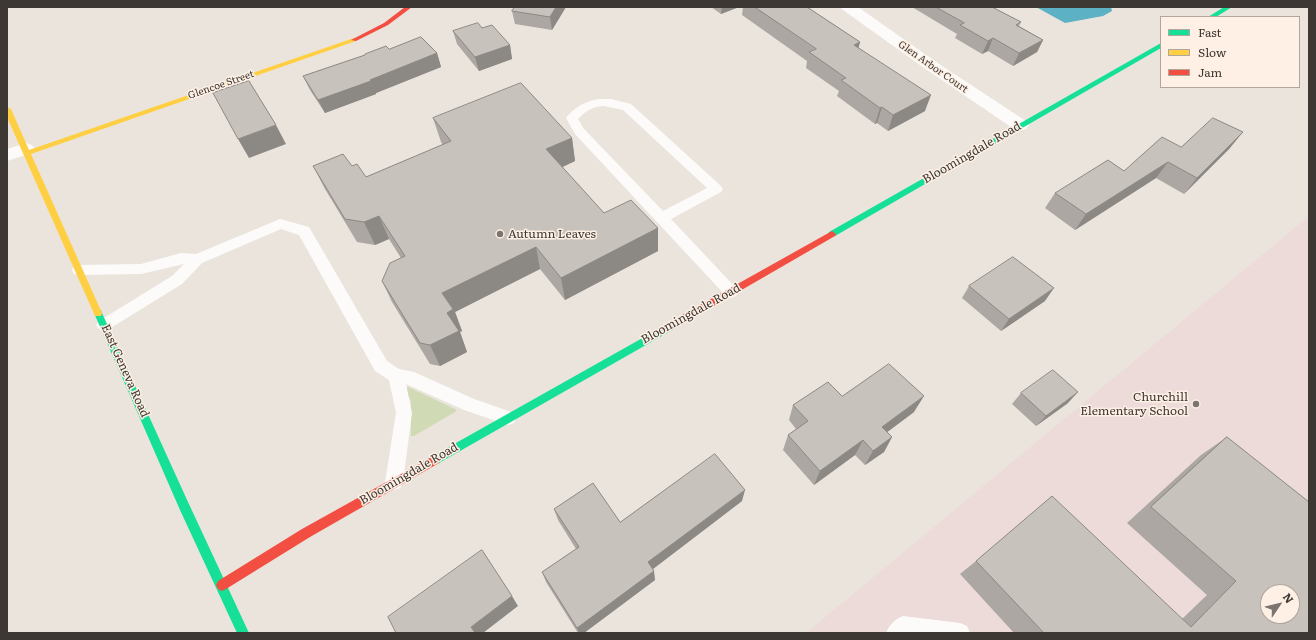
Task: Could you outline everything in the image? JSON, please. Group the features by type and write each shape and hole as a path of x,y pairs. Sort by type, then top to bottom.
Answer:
{"street":[{"name":"Glencoe Street","path":"7,156 27,151 106,125 352,40 386,24 409,7"},
{"name":"Glen Arbor Court","path":"848,7 933,68 1020,125"},
{"path":"1213,16 1228,7"},
{"name":"Bloomingdale Road","path":"222,585 306,533 394,482 731,292 1160,46"},
{"name":"East Geneva Road","path":"7,109 181,499 243,633"}],"lane":[{"path":"662,218 716,189 627,106 608,101 595,102 579,110 572,118 579,131 731,292"},
{"path":"104,325 177,280 197,259 280,224 304,231 382,366 396,376 408,377 470,405 508,418"},
{"path":"79,270 141,269 181,258 197,259"},
{"path":"394,482 404,413 396,376"},
{"path":"896,633 903,626 960,633"}],"shaded area":[{"name":"Churchill Elementary School","path":"1309,216 1309,633 806,633"}],"green space":[{"path":"408,387 457,410 414,436 411,436 411,401 405,390"}],"water":[{"path":"1036,7 1111,7 1112,11 1103,16 1065,23"}],"building":[{"path":"515,7 556,7 550,17 512,11"},
{"path":"755,7 807,7 860,42 854,45 931,95 893,115 882,107 880,108 841,80 846,78 809,52 816,49"},
{"path":"936,7 992,7 1021,22 1016,25 1043,40 1019,53 993,38 988,41 960,25 964,23"},
{"path":"478,23 482,28 492,25 510,45 475,57 453,31"},
{"path":"421,37 437,53 370,80 371,81 318,100 303,76 365,55 386,46 389,49"},
{"path":"249,81 276,125 238,139 213,93"},
{"name":"Autumn Leaves","path":"521,83 572,138 546,149 604,213 631,200 658,228 561,278 536,247 442,293 453,309 447,313 459,331 430,345 420,343 382,281 390,263 405,256 379,216 364,222 345,219 313,166 343,154 352,166 357,164 366,177 451,141 433,118"},
{"path":"1213,118 1243,132 1197,178 1168,162 1086,214 1055,193 1108,160 1124,171 1162,137 1181,147"},
{"path":"1013,257 1054,288 1009,319 969,286"},
{"path":"889,364 924,396 882,427 892,437 873,451 863,440 820,471 788,435 808,421 793,405 828,382 842,396"},
{"path":"1053,370 1078,392 1046,416 1021,393"},
{"path":"1227,437 1309,502 1309,633 1044,633 976,561 1052,496 1191,627 1236,581 1151,507"},
{"path":"715,454 745,490 648,562 654,571 577,628 542,572 579,547 554,509 593,483 620,522"},
{"path":"482,550 512,596 471,627 475,633 396,633 388,617"}],"traffic: fast":[{"path":"1213,16 1229,7"},
{"path":"832,234 1160,46"},
{"path":"98,313 184,506 243,633"},
{"path":"435,460 678,322"}],"traffic: slow":[{"path":"27,153 354,40"},
{"path":"7,109 98,313"}],"traffic: jam":[{"path":"354,40 386,24 409,7"},
{"path":"678,322 832,234"},
{"path":"222,585 306,533 435,460"}],"place":[{"name":"Autumn Leaves","path":"500,234"},
{"name":"Churchill Elementary School","path":"1196,404"}]}
